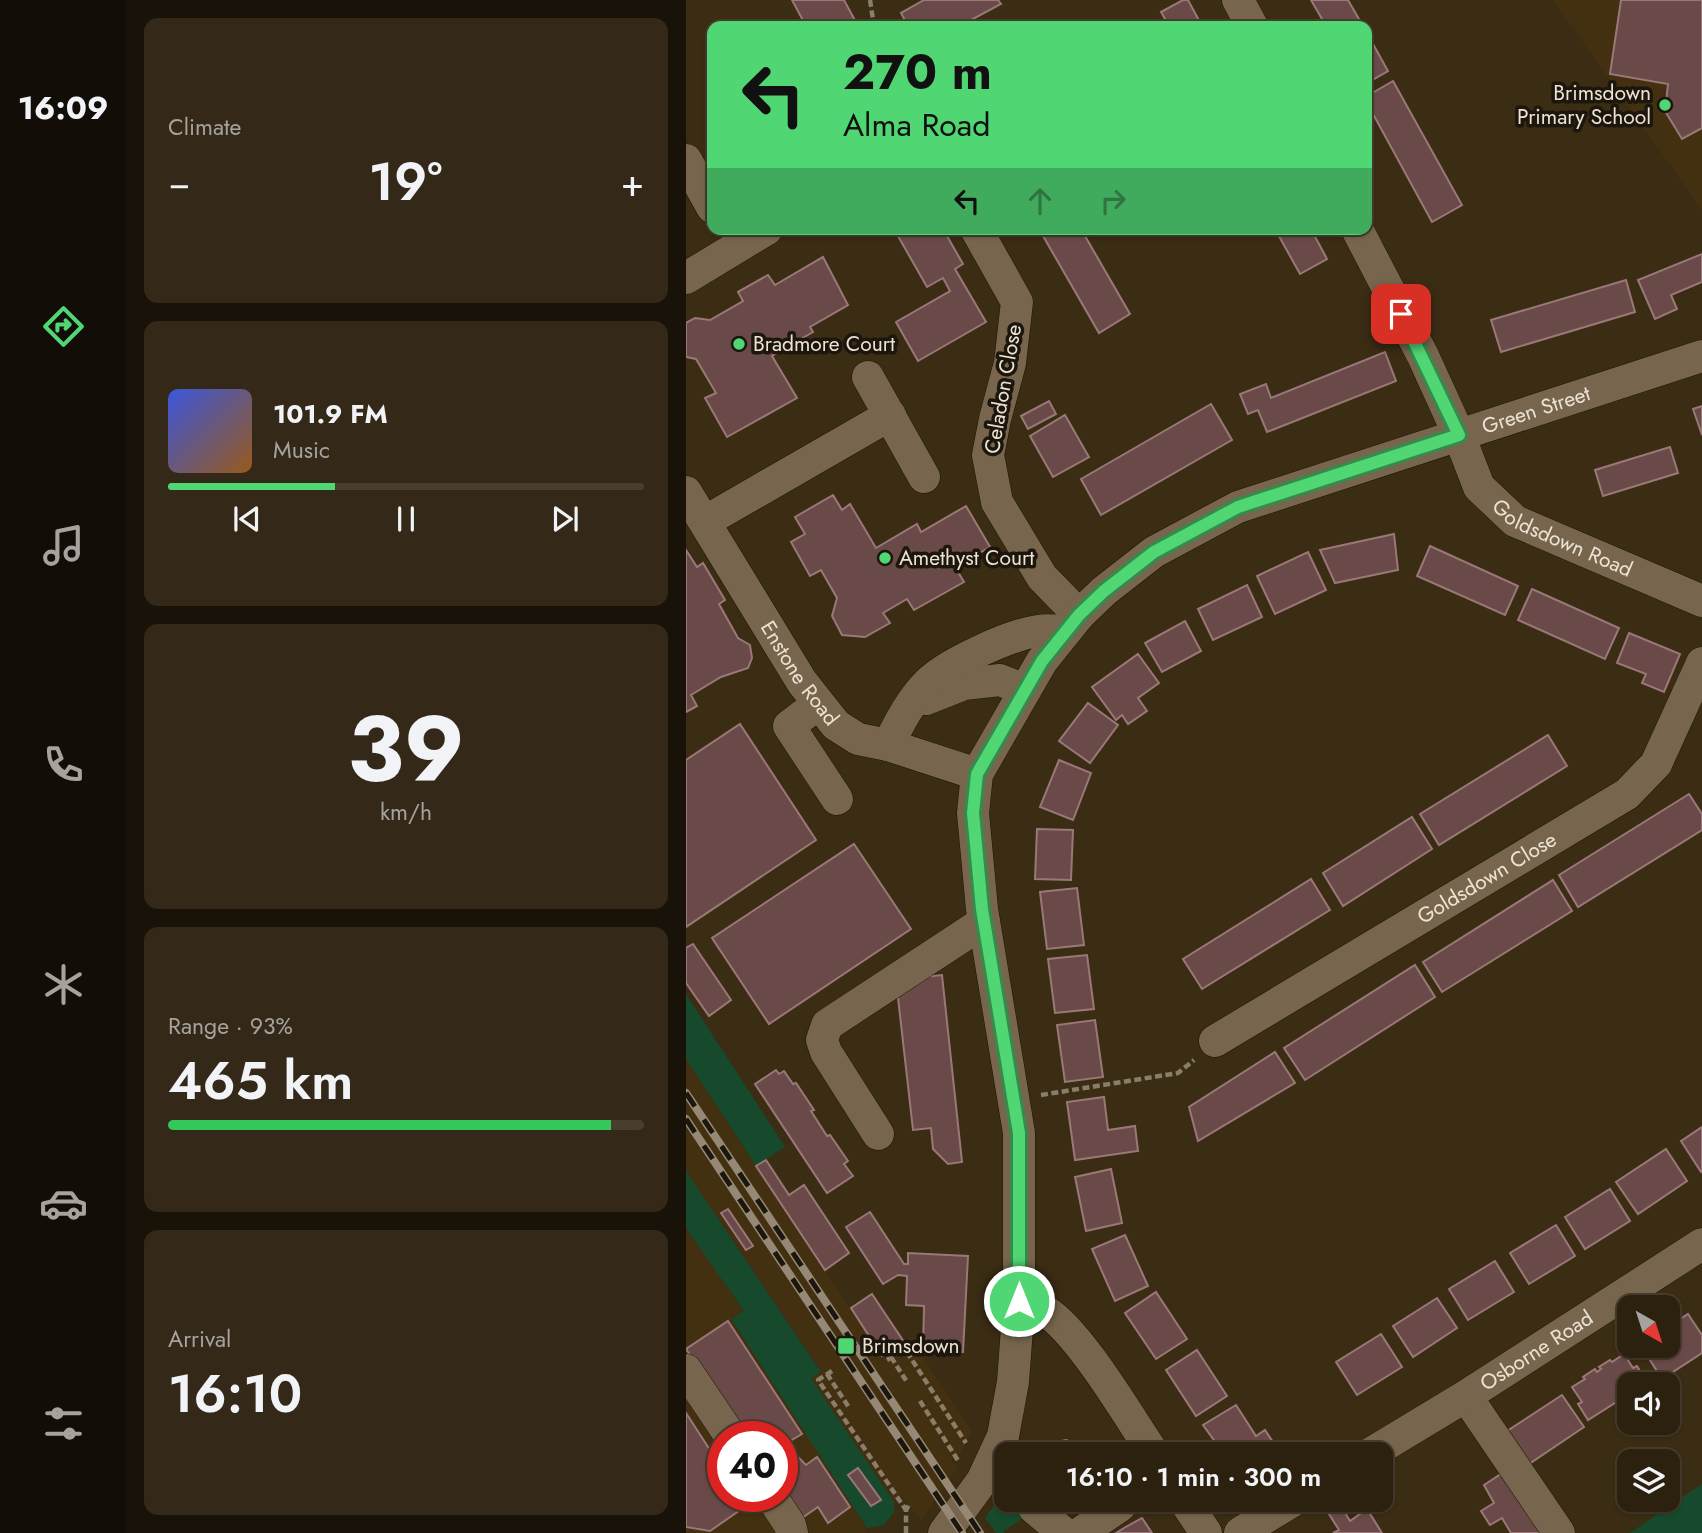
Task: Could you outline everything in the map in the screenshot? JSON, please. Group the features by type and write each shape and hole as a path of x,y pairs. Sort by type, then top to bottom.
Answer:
{"street":[{"path":"1238,0 1249,21"},
{"path":"686,160 707,197"},
{"name":"Celadon Close","path":"979,235 1017,302 1010,363 988,454 997,502 1072,623"},
{"name":"Goldsdown Road","path":"1360,235 1423,356 1479,487 1516,521 1702,601"},
{"path":"686,278 730,239"},
{"name":"Green Street","path":"944,1533 982,1481 1003,1436 1013,1382 1019,1301 1019,1133 984,922 973,813 977,774 1042,661 1072,623 1104,591 1154,552 1238,507 1702,356"},
{"path":"868,377 924,477"},
{"path":"706,521 890,415"},
{"name":"Enstone Road","path":"686,492 802,682 836,725 858,738 977,774"},
{"path":"888,746 909,706 928,682 1008,639 1072,623"},
{"name":"Goldsdown Close","path":"1215,1041 1628,794 1656,764 1702,663"},
{"path":"909,706 964,684 1000,680 1025,690"},
{"path":"818,704 789,726 837,799"},
{"path":"878,1134 826,1052 822,1040 827,1025 984,922"},
{"name":"Osborne Road","path":"1390,1442 1702,1244"},
{"path":"1019,1301 1045,1311 1060,1323 1078,1344 1146,1442"},
{"path":"686,1370 720,1421"},
{"path":"1466,1396 1559,1533"},
{"path":"781,1512 792,1533"},
{"path":"1039,1512 1064,1533"},
{"path":"1080,1533 1111,1512"},
{"path":"1192,1512 1206,1533"},
{"path":"1240,1533 1274,1512"}],"path":[{"path":"870,0 873,21"},
{"path":"1014,1099 1178,1073 1215,1041"},
{"path":"901,1343 971,1450"},
{"path":"905,1349 889,1359 907,1382"},
{"path":"850,1409 829,1372 818,1380 908,1507 906,1533"},
{"path":"920,1401 962,1467"}],"shaded area":[{"name":"Brimsdown Primary School","path":"1553,0 1702,0 1702,210"},
{"path":"686,1059 850,1308 872,1294 903,1341 910,1337 972,1431 960,1454 951,1460 957,1469 921,1521 903,1497 894,1502 811,1378 821,1371 686,1171"},
{"path":"686,1228 744,1311 731,1319 797,1421 707,1421 707,1512 798,1512 798,1422 867,1528 865,1533 686,1533"}],"green space":[{"path":"686,994 785,1147 756,1166 686,1059"},
{"path":"686,1171 821,1372 811,1378 894,1502 894,1512 884,1525 867,1528 731,1319 744,1311 686,1228"},
{"path":"1702,1484 1702,1533 1630,1533 1661,1512 1680,1512 1680,1499"},
{"path":"994,1505 994,1512 1019,1512 1023,1518 1004,1533 996,1533 985,1518"}],"building":[{"path":"792,0 844,0 855,21 803,21"},
{"path":"924,0 998,0 1001,4 969,21 905,21 901,13"},
{"path":"1188,0 1199,21 1166,21 1161,12"},
{"path":"1311,0 1348,0 1360,21 1323,21"},
{"path":"1621,0 1702,0 1702,128 1682,139 1665,111 1668,84 1610,74"},
{"path":"1372,42 1388,71 1372,80"},
{"path":"1393,81 1462,205 1432,222 1372,112 1372,93"},
{"path":"897,235 946,235 963,264 955,269 986,322 918,361 896,322 950,291 943,278 927,287"},
{"path":"1042,235 1084,235 1130,314 1099,333"},
{"path":"1278,235 1314,235 1327,259 1300,274"},
{"path":"1702,254 1702,282 1671,295 1677,309 1655,319 1638,280"},
{"name":"Bradmore Court","path":"823,257 848,305 810,327 813,332 772,356 797,398 727,437 705,398 716,393 696,359 686,357 686,323 695,318 710,320 743,301 738,292 768,275 775,285"},
{"path":"1626,280 1635,312 1501,352 1491,320"},
{"path":"1385,352 1396,381 1267,432 1258,410 1248,414 1240,394 1266,384 1271,398"},
{"path":"1049,401 1056,414 1028,429 1021,416"},
{"path":"1211,404 1232,440 1101,515 1081,479"},
{"path":"1702,406 1702,435 1693,409"},
{"path":"1065,415 1089,457 1053,477 1030,436"},
{"path":"1670,447 1678,473 1603,496 1595,470"},
{"name":"Amethyst Court","path":"833,495 842,510 850,504 876,548 917,524 921,532 966,506 990,547 955,567 964,582 914,610 907,599 883,613 890,623 865,637 842,635 832,616 837,598 821,570 810,576 791,542 805,534 795,517"},
{"path":"1394,534 1398,570 1335,583 1320,550"},
{"path":"1430,546 1518,586 1505,615 1417,576"},
{"path":"686,550 697,567 703,563 725,600 719,604 738,638 750,645 752,658 748,668 721,677 691,695 697,706 686,712"},
{"path":"1308,552 1326,590 1275,614 1257,576"},
{"path":"1247,585 1262,617 1213,640 1198,609"},
{"path":"1532,589 1619,628 1605,659 1518,620"},
{"path":"1185,621 1201,651 1162,672 1145,643"},
{"path":"1629,633 1680,654 1664,692 1642,683 1646,674 1617,663"},
{"path":"1138,654 1159,683 1138,698 1147,711 1128,724 1122,715 1116,720 1092,687"},
{"path":"1088,703 1118,725 1090,763 1059,741"},
{"path":"740,724 816,840 686,927 686,760"},
{"path":"1548,735 1567,766 1439,845 1420,814"},
{"path":"1059,760 1091,773 1073,820 1040,807"},
{"path":"1689,794 1702,814 1702,830 1578,907 1559,875"},
{"path":"1412,817 1432,849 1343,906 1323,873"},
{"path":"1037,829 1073,830 1071,880 1035,879"},
{"path":"854,844 911,929 769,1024 712,938"},
{"path":"1311,879 1330,910 1202,989 1183,959"},
{"path":"1553,880 1572,911 1442,992 1423,962"},
{"path":"1077,888 1084,945 1047,949 1040,892"},
{"path":"693,944 731,1000 709,1016 686,983 686,948"},
{"path":"1087,955 1094,1009 1055,1013 1048,959"},
{"path":"1415,965 1435,997 1305,1080 1284,1048"},
{"path":"942,975 962,1162 948,1164 933,1149 931,1128 913,1130 896,980"},
{"path":"1095,1020 1103,1077 1065,1082 1057,1025"},
{"path":"1275,1052 1295,1083 1198,1141 1189,1107"},
{"path":"776,1070 779,1074 784,1071 793,1084 796,1083 827,1136 830,1135 848,1161 844,1164 853,1176 827,1193 755,1084"},
{"path":"1104,1097 1108,1130 1135,1126 1138,1151 1075,1160 1067,1102"},
{"path":"1702,1127 1702,1171 1701,1172 1681,1141"},
{"path":"1666,1149 1687,1181 1638,1214 1616,1182"},
{"path":"766,1160 789,1195 804,1185 849,1253 825,1270 756,1166"},
{"path":"1111,1169 1122,1223 1086,1231 1075,1177"},
{"path":"1610,1189 1630,1221 1585,1249 1565,1217"},
{"path":"728,1209 753,1246 746,1250 721,1213"},
{"path":"870,1212 904,1264 908,1264 908,1253 968,1256 963,1352 923,1351 924,1306 906,1305 907,1276 898,1275 883,1284 846,1227"},
{"path":"1556,1225 1575,1256 1529,1284 1510,1253"},
{"path":"1125,1235 1148,1286 1115,1301 1092,1249"},
{"path":"1495,1261 1514,1292 1468,1320 1449,1289"},
{"path":"1156,1292 1187,1339 1156,1359 1125,1313"},
{"path":"872,1294 904,1342 882,1356 851,1308"},
{"path":"1437,1298 1457,1328 1413,1357 1393,1326"},
{"path":"1688,1314 1702,1335 1702,1353 1673,1372 1658,1372 1649,1358 1680,1358 1680,1319"},
{"path":"728,1321 793,1421 733,1421 686,1349"},
{"path":"1381,1334 1402,1367 1357,1395 1336,1362"},
{"path":"1197,1350 1227,1396 1196,1416 1166,1370"},
{"path":"1618,1358 1627,1358 1633,1368 1637,1366 1641,1372 1617,1372 1617,1402 1588,1420 1578,1404 1582,1402 1572,1387 1595,1369 1597,1372 1601,1369 1599,1367 1610,1360 1612,1362"},
{"path":"1562,1395 1584,1427 1526,1466 1504,1433"},
{"path":"1236,1405 1256,1436 1265,1430 1273,1442 1215,1442 1203,1425"},
{"path":"686,1413 707,1445 707,1512 737,1512 710,1531 686,1527"},
{"path":"798,1457 806,1465 817,1457 850,1507 828,1523 818,1507 799,1520 794,1512 798,1512"},
{"path":"858,1468 881,1500 871,1506 848,1475"},
{"path":"1504,1472 1543,1533 1511,1533 1502,1518 1490,1525 1481,1511 1494,1503 1484,1485"},
{"path":"1345,1512 1350,1521 1363,1512 1369,1512 1382,1533 1333,1533 1339,1530 1329,1514"},
{"path":"1142,1518 1152,1533 1116,1533 1124,1528"}],"railway":[{"path":"686,1093 980,1533"},
{"path":"686,1119 962,1533"}],"place":[{"name":"Brimsdown Primary School","path":"1665,105"},
{"name":"Bradmore Court","path":"739,344"},
{"name":"Amethyst Court","path":"885,558"},
{"name":"Brimsdown","path":"846,1346"}],"route":[{"path":"1019,1301 1019,1133 982,909 973,813 977,774 1042,661 1079,615 1104,591 1154,552 1238,507 1459,435 1401,314"}]}
